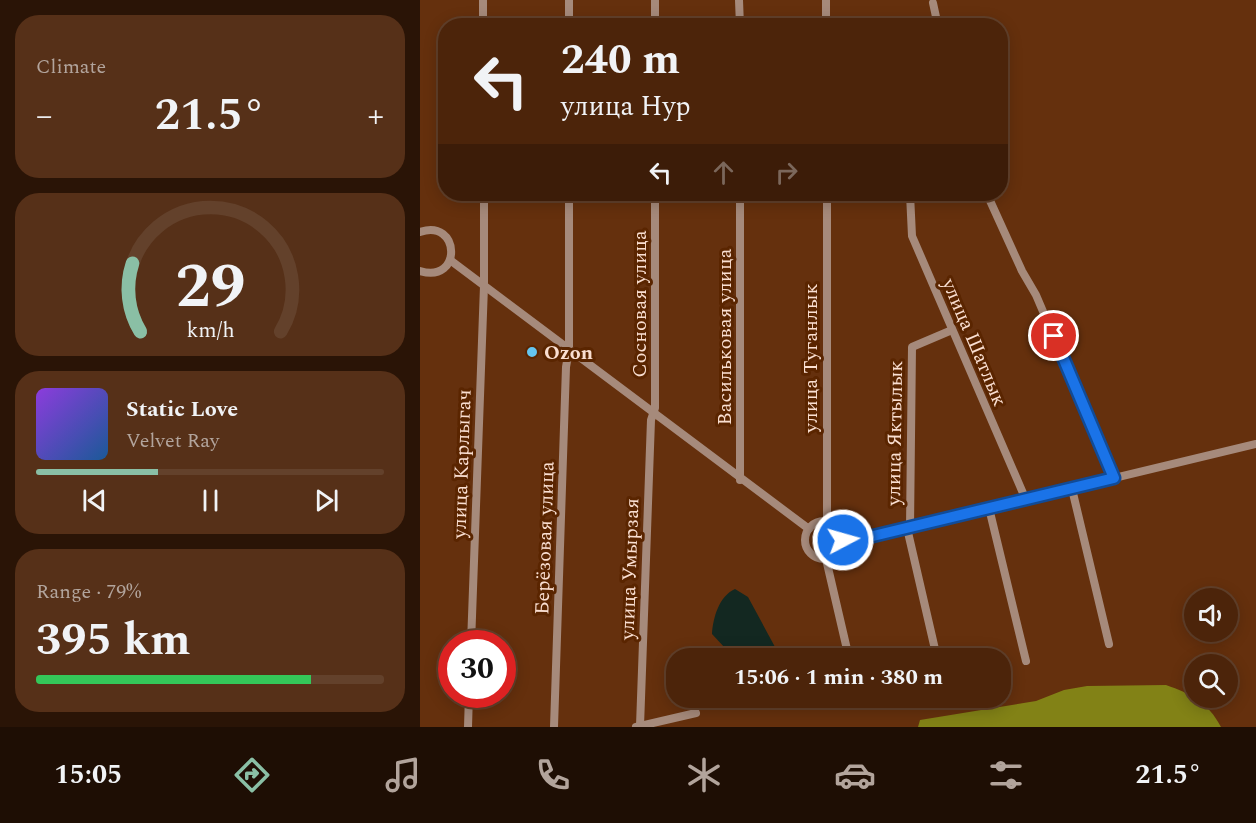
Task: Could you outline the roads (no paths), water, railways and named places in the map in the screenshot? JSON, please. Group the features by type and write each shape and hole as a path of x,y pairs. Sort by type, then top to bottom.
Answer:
{"street":[{"path":"483,0 483,18"},
{"path":"569,0 569,18"},
{"path":"655,0 655,18"},
{"path":"740,0 740,18"},
{"path":"826,0 826,18"},
{"path":"933,3 936,18"},
{"name":"улица Карлыгач","path":"472,630 484,285 484,201"},
{"name":"Берёзовая улица","path":"554,727 566,366 569,350 569,201"},
{"name":"Сосновая улица","path":"653,414 656,408 655,201"},
{"name":"Васильковая улица","path":"740,201 740,480"},
{"name":"улица Туганлык","path":"826,201 827,522"},
{"name":"улица Шатлык","path":"910,201 912,237 1026,500"},
{"path":"990,201 1022,271 1036,295 1114,478"},
{"path":"420,232 427,229 436,230 450,242 452,251 445,268 437,273 420,272"},
{"path":"450,260 808,529"},
{"name":"улица Яктылык","path":"908,528 912,347 952,330"},
{"name":"улица Умырзая","path":"638,726 653,414"},
{"path":"843,540 908,528 1256,444"},
{"path":"1072,489 1109,644"},
{"path":"989,508 1026,661"},
{"path":"827,522 836,525 843,540 838,552 826,559 813,555 808,550 806,536 808,529 814,524 827,522"},
{"path":"908,528 936,648"},
{"path":"826,559 847,648"},
{"path":"468,727 469,708"},
{"path":"638,726 696,713"}],"place":[{"name":"Ozon","path":"532,352"}]}
